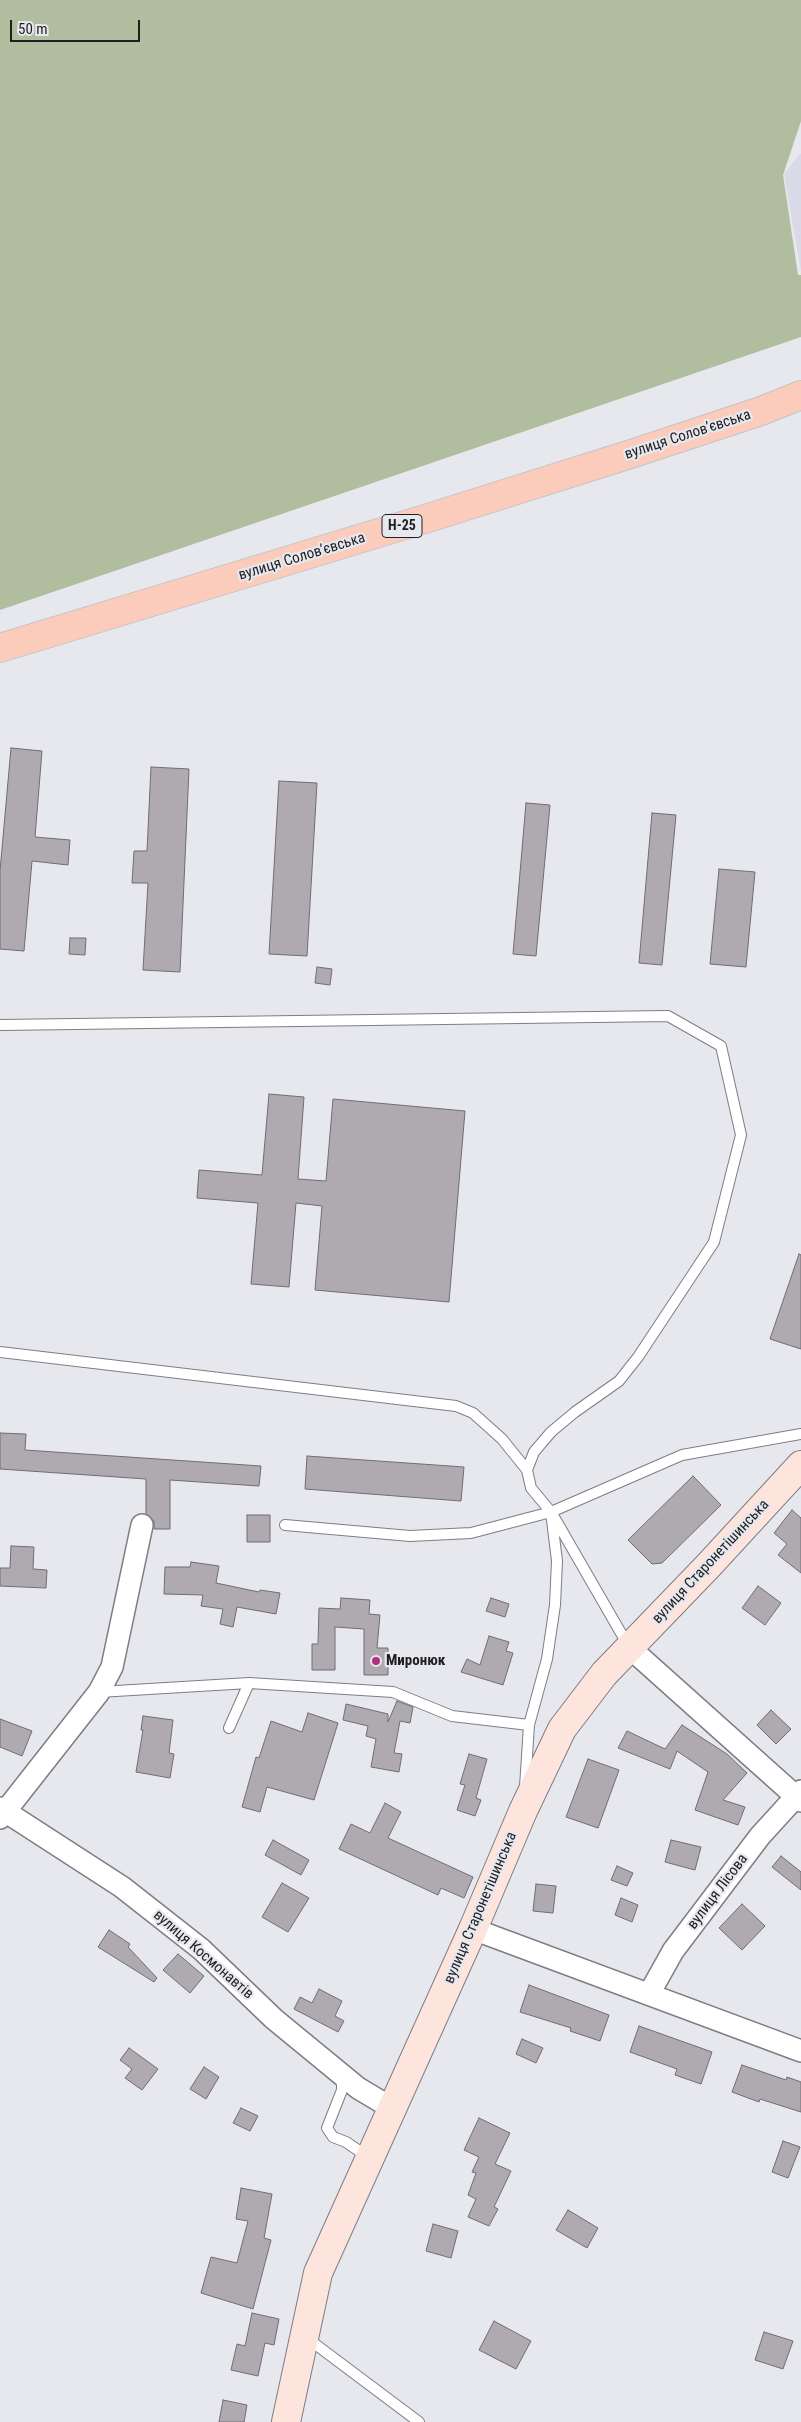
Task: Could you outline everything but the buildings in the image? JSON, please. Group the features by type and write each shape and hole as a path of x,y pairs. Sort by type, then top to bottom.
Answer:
{"main road":[{"name":"вулиця Соловʼєвська","path":"0,648 576,472 761,411 801,395"},
{"name":"вулиця Старонетішинська","path":"286,2422 318,2273 473,1929 523,1811 562,1729 604,1674 801,1465"}],"street":[{"name":"вулиця Космонавтів","path":"142,1525 112,1667 99,1692 2,1813 122,1887 201,1949 274,2019 358,2088 393,2109"},
{"name":"вулиця Лісова","path":"630,1648 799,1796 760,1836 673,1951 649,1994"},
{"path":"473,1929 801,2051"}],"lane":[{"path":"0,1025 668,1016 721,1046 741,1135 714,1242 620,1381 575,1412 551,1432 534,1452 527,1470"},
{"path":"0,1352 448,1404 465,1409 482,1420 502,1439 527,1470 531,1488 551,1512 630,1648"},
{"path":"285,1525 419,1536 471,1533 551,1512 682,1455 801,1434"},
{"path":"523,1811 529,1725 547,1660 555,1605 557,1561 551,1512"},
{"path":"99,1692 249,1684 393,1692 452,1716 529,1725"},
{"path":"229,1728 249,1684"},
{"path":"341,2074 342,2090 327,2128 333,2137 346,2142 370,2158"},
{"path":"304,2336 419,2422"}],"shaded area":[{"path":"801,153 801,271 784,174"}],"green space":[{"path":"0,0 801,0 801,121 783,175 798,275 801,275 801,337 0,610"}],"place":[{"name":"Миронюк","path":"376,1661"}]}
